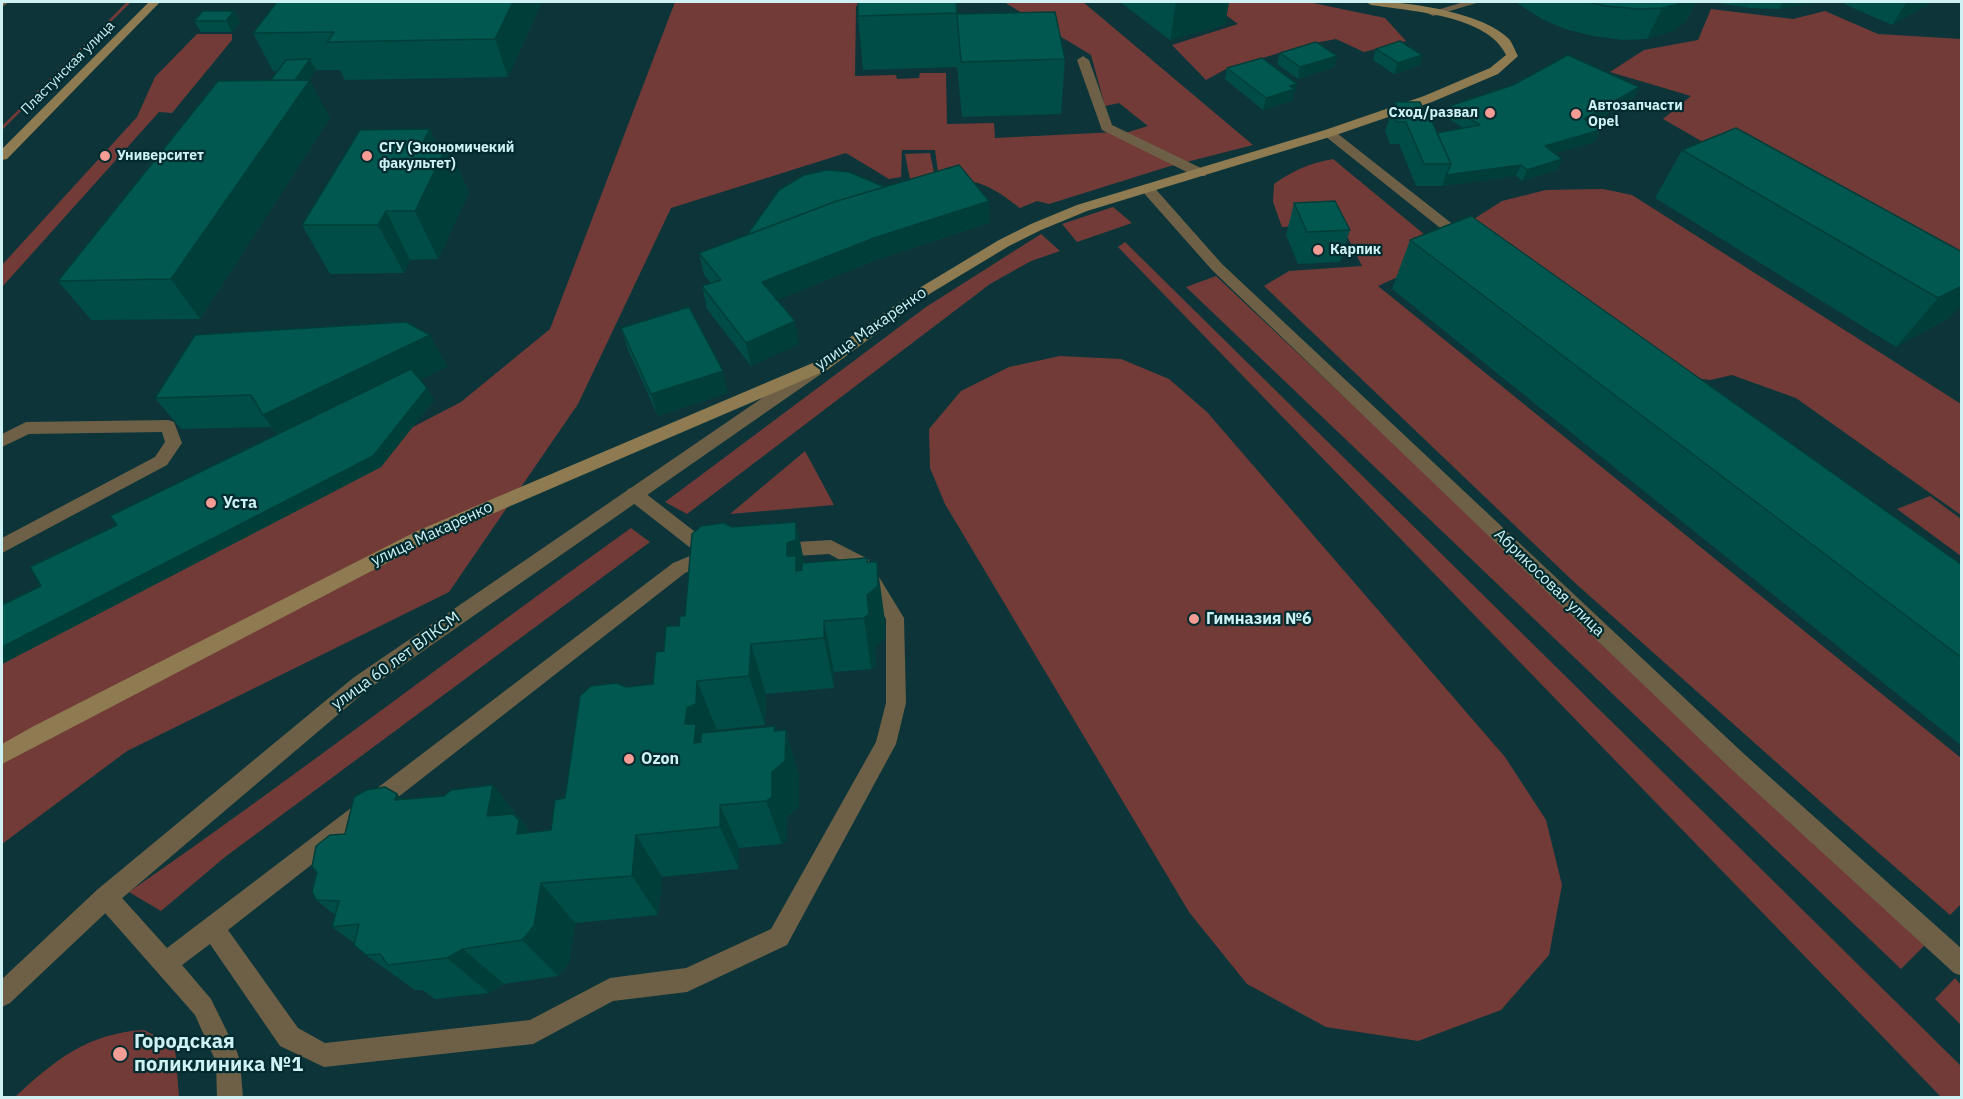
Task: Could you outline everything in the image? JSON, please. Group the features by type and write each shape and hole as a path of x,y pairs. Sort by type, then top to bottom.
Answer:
{"street":[{"name":"Пластунская улица","path":"2,156 155,2"},
{"name":"улица Макаренко","path":"2,755 39,733 423,536 821,366 926,290 1011,238 1082,208 1329,133 1450,90 1494,71 1512,56 1511,47 1502,37 1488,28 1433,13 1371,2"},
{"path":"1433,13 1475,2"},
{"path":"1083,60 1106,127 1200,172"},
{"path":"1329,133 1477,250"},
{"name":"Абрикосовая улица","path":"1147,188 1217,267 1736,760 1962,965"},
{"name":"улица 60 лет ВЛКСМ","path":"2,995 106,897 360,684 821,366"},
{"path":"2,441 26,428 168,426 174,443 161,461 2,546"},
{"path":"634,494 713,555"},
{"path":"212,927 289,1037 324,1055 533,1032 610,990 687,980 779,937 886,744 896,703 895,618 862,564 831,547 760,552"},
{"path":"165,964 679,568 713,555 736,553"},
{"path":"106,897 203,1006 228,1061 230,1098"}],"shaded area":[{"path":"127,2 131,2 2,130 2,126"},
{"path":"675,2 923,2 856,6 855,76 896,75 897,79 919,78 920,73 946,73 947,124 994,123 995,138 1116,132 1122,134 1148,126 1119,103 1105,106 1091,55 1004,2 1083,2 1253,145 1167,167 1049,204 1037,201 1020,208 982,184 939,179 935,150 902,150 901,177 889,179 846,153 671,208 578,404 449,592 127,751 2,844 2,641 461,402 550,329"},
{"path":"1208,2 1308,2 1385,18 1406,41 1364,52 1336,39 1309,44 1226,69 1206,80 1172,45 1238,24"},
{"path":"1711,9 1793,19 1825,11 1878,34 1961,39 1961,290 1663,119 1691,96 1610,72 1644,50 1698,40"},
{"path":"197,34 232,34 232,40 172,113 159,112 2,287 2,265 137,117 155,77"},
{"path":"930,153 936,183 911,184 905,154"},
{"path":"1333,159 1448,254 1378,286 1961,758 1961,904 1950,915 1574,582 1264,286 1289,271 1362,266 1341,224 1282,227 1273,202 1274,184 1302,168"},
{"path":"1603,189 1632,195 1961,404 1961,515 1796,398 1732,375 1710,380 1644,371 1466,224 1502,201 1546,190"},
{"path":"1113,207 1132,223 1077,242 1062,224"},
{"path":"1041,234 1060,251 1031,261 990,284 687,514 665,502 926,307"},
{"path":"1125,242 1961,1066 1961,1097 1941,1097 1118,247"},
{"path":"1216,276 1925,945 1901,969 1186,287"},
{"path":"1060,356 1121,359 1169,379 1207,412 1505,757 1546,820 1562,885 1549,955 1501,1010 1418,1041 1326,1027 1247,984 1189,912 945,504 930,468 929,429 961,391 1009,367"},
{"path":"805,451 834,505 730,514"},
{"path":"1930,496 1961,519 1961,556 1897,509"},
{"path":"631,528 650,542 225,857 161,911 129,892 256,802"},
{"path":"1955,978 1961,985 1961,1025 1935,999"},
{"name":"Городская поликлиника №1","path":"144,1030 175,1046 179,1097 15,1097 59,1060 89,1043 124,1032"}],"building":[{"path":"277,2 513,2 495,39 327,42 334,32 253,33"},
{"path":"858,2 956,2 957,13 858,16"},
{"path":"1588,2 1686,2 1662,8 1638,9"},
{"path":"203,11 234,11 226,21 194,21"},
{"path":"1055,12 1065,59 961,62 957,14"},
{"path":"1400,41 1422,55 1398,63 1376,49"},
{"path":"1316,42 1337,56 1300,67 1280,53"},
{"path":"1568,55 1639,87 1584,119 1600,130 1545,146 1562,159 1527,170 1521,165 1446,175 1451,164 1437,133 1480,125 1450,106 1513,85"},
{"path":"1262,58 1297,84 1290,86 1295,89 1266,98 1227,68"},
{"path":"310,59 295,80 271,80 286,60"},
{"path":"310,80 171,279 58,281 218,81"},
{"path":"1395,102 1420,102 1423,109 1433,110 1436,117 1430,117 1451,164 1424,164 1406,122 1397,122 1392,109 1398,109"},
{"path":"1736,128 1962,252 1962,286 1938,298 1682,150"},
{"path":"430,129 421,145 448,144 415,211 386,211 378,225 302,225 360,130"},
{"path":"959,165 989,201 874,238 762,282 795,321 746,343 702,286 721,280 699,253 837,201"},
{"path":"827,170 849,172 885,187 837,201 747,235 779,190 804,175"},
{"path":"1335,201 1350,230 1307,232 1294,203"},
{"path":"1471,216 1962,565 1962,658 1410,240"},
{"path":"689,307 723,371 651,394 621,328"},
{"path":"406,322 430,335 263,415 251,395 155,398 195,335"},
{"path":"411,369 427,388 373,456 2,647 2,605 41,586 30,567 117,525 110,516"},
{"path":"796,522 796,540 787,543 787,556 796,556 796,571 802,570 802,563 867,558 867,562 877,562 878,586 867,595 869,614 864,618 824,621 824,638 751,644 749,676 697,681 696,704 687,708 685,724 696,724 694,743 701,742 701,733 775,726 774,731 786,730 785,761 772,772 772,797 766,801 720,805 720,827 636,835 632,876 541,883 534,926 522,940 463,949 447,958 388,965 380,954 366,955 354,945 359,924 332,927 339,901 316,900 312,891 317,872 312,867 316,846 330,835 345,834 354,797 366,790 385,787 397,794 395,800 444,796 451,790 493,785 487,816 513,814 519,820 517,834 551,830 555,800 565,798 580,696 591,686 617,683 626,687 653,684 656,652 664,651 666,626 679,626 680,616 685,616 692,534 701,526 724,523 732,527"}],"place":[{"name":"Сход/развал","path":"1490,113"},
{"name":"Автозапчасти Opel","path":"1576,114"},
{"name":"Университет","path":"105,156"},
{"name":"СГУ (Экономичекий факультет)","path":"367,156"},
{"name":"Карпик","path":"1318,250"},
{"name":"Уста","path":"211,503"},
{"name":"Гимназия №6","path":"1194,619"},
{"name":"Ozon","path":"629,759"},
{"name":"Городская поликлиника №1","path":"120,1054"}]}
